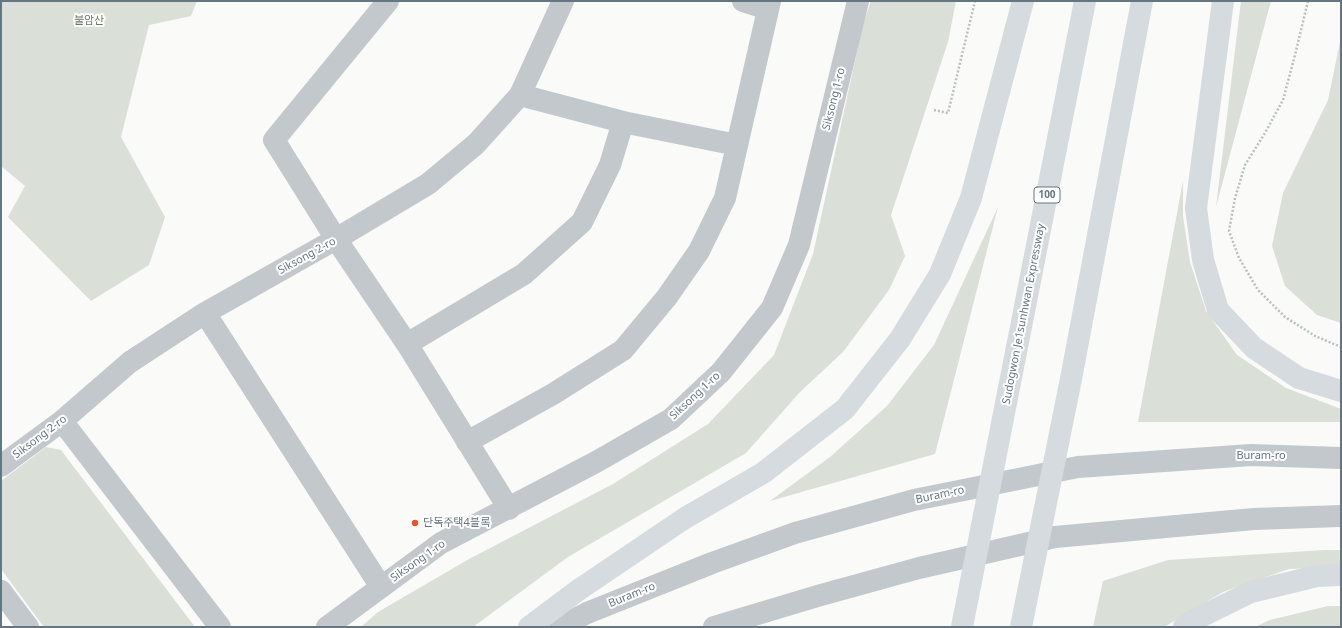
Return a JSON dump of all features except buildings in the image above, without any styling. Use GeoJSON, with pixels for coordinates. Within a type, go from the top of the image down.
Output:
{"type":"FeatureCollection","features":[{"type":"Feature","properties":{"kind":"highway"},"geometry":{"type":"LineString","coordinates":[[529,627],[577,591],[685,518],[763,473],[845,408],[891,351],[940,274],[971,198],[1023,1]]}},
{"type":"Feature","properties":{"kind":"highway","name":"Sudogwon Je1sunhwan Expressway"},"geometry":{"type":"LineString","coordinates":[[962,627],[1085,1]]}},
{"type":"Feature","properties":{"kind":"highway"},"geometry":{"type":"LineString","coordinates":[[1021,627],[1071,379],[1142,1]]}},
{"type":"Feature","properties":{"kind":"highway"},"geometry":{"type":"LineString","coordinates":[[1223,1],[1196,208],[1203,260],[1218,310],[1254,348],[1299,378],[1341,391]]}},
{"type":"Feature","properties":{"kind":"highway"},"geometry":{"type":"LineString","coordinates":[[1184,627],[1251,592],[1317,576],[1341,575]]}},
{"type":"Feature","properties":{"kind":"street"},"geometry":{"type":"LineString","coordinates":[[388,1],[274,140],[336,239],[407,344],[509,509]]}},
{"type":"Feature","properties":{"kind":"street","name":"Siksong 2-ro"},"geometry":{"type":"LineString","coordinates":[[1,466],[62,421],[130,362],[205,313],[336,239],[428,184],[476,144],[520,95],[563,1]]}},
{"type":"Feature","properties":{"kind":"street"},"geometry":{"type":"LineString","coordinates":[[467,442],[554,394],[623,350],[667,297],[699,251],[725,198],[769,5],[743,1]]}},
{"type":"Feature","properties":{"kind":"street","name":"Siksong 1-ro"},"geometry":{"type":"LineString","coordinates":[[327,627],[441,543],[509,509],[671,420],[721,372],[772,308],[799,245],[858,1]]}},
{"type":"Feature","properties":{"kind":"street"},"geometry":{"type":"LineString","coordinates":[[520,95],[623,122],[737,145]]}},
{"type":"Feature","properties":{"kind":"street"},"geometry":{"type":"LineString","coordinates":[[407,344],[524,274],[582,222],[610,165],[623,122]]}},
{"type":"Feature","properties":{"kind":"street"},"geometry":{"type":"LineString","coordinates":[[205,313],[381,587]]}},
{"type":"Feature","properties":{"kind":"street"},"geometry":{"type":"LineString","coordinates":[[62,421],[220,627]]}},
{"type":"Feature","properties":{"kind":"street","name":"Buram-ro"},"geometry":{"type":"LineString","coordinates":[[559,627],[712,563],[795,533],[914,500],[1078,467],[1251,455],[1341,458]]}},
{"type":"Feature","properties":{"kind":"street"},"geometry":{"type":"LineString","coordinates":[[714,627],[806,599],[919,568],[1055,537],[1254,519],[1341,516]]}},
{"type":"Feature","properties":{"kind":"street"},"geometry":{"type":"LineString","coordinates":[[5,605],[28,627]]}},
{"type":"Feature","properties":{"kind":"path"},"geometry":{"type":"LineString","coordinates":[[934,110],[948,113],[975,1]]}},
{"type":"Feature","properties":{"kind":"path"},"geometry":{"type":"LineString","coordinates":[[1308,1],[1283,100],[1265,133],[1245,164],[1235,198],[1229,231],[1239,258],[1258,290],[1285,317],[1315,336],[1341,346]]}},
{"type":"Feature","properties":{"kind":"green space","name":"불암산"},"geometry":{"type":"Polygon","coordinates":[[[1,1],[197,1],[191,16],[149,25],[121,137],[165,217],[149,265],[91,301],[8,217],[25,186],[1,166],[1,1]]]}},
{"type":"Feature","properties":{"kind":"green space"},"geometry":{"type":"Polygon","coordinates":[[[871,1],[956,1],[948,42],[891,215],[905,256],[889,290],[843,352],[800,392],[746,453],[568,557],[473,627],[361,627],[378,612],[469,559],[613,484],[708,424],[774,355],[813,254],[863,24],[871,1]]]}},
{"type":"Feature","properties":{"kind":"green space"},"geometry":{"type":"Polygon","coordinates":[[[1241,1],[1271,1],[1216,207],[1241,1]]]}},
{"type":"Feature","properties":{"kind":"green space"},"geometry":{"type":"Polygon","coordinates":[[[1341,37],[1341,323],[1317,315],[1285,286],[1272,246],[1283,193],[1328,100],[1341,37]]]}},
{"type":"Feature","properties":{"kind":"green space"},"geometry":{"type":"Polygon","coordinates":[[[1183,181],[1183,216],[1190,262],[1206,311],[1237,355],[1286,388],[1341,409],[1341,422],[1138,422],[1183,181]]]}},
{"type":"Feature","properties":{"kind":"green space"},"geometry":{"type":"Polygon","coordinates":[[[998,207],[935,454],[770,501],[830,457],[887,406],[934,345],[998,207]]]}},
{"type":"Feature","properties":{"kind":"green space"},"geometry":{"type":"Polygon","coordinates":[[[46,447],[61,450],[195,627],[44,627],[1,569],[1,481],[46,447]]]}},
{"type":"Feature","properties":{"kind":"green space"},"geometry":{"type":"Polygon","coordinates":[[[1341,550],[1341,567],[1289,569],[1223,592],[1164,627],[1093,627],[1103,581],[1168,560],[1341,550]]]}},
{"type":"Feature","properties":{"kind":"green space"},"geometry":{"type":"Polygon","coordinates":[[[1328,606],[1341,606],[1341,627],[1255,627],[1270,620],[1328,606]]]}},
{"type":"Feature","properties":{"kind":"place","name":"단독주택4블록"},"geometry":{"type":"Point","coordinates":[415,523]}}]}
